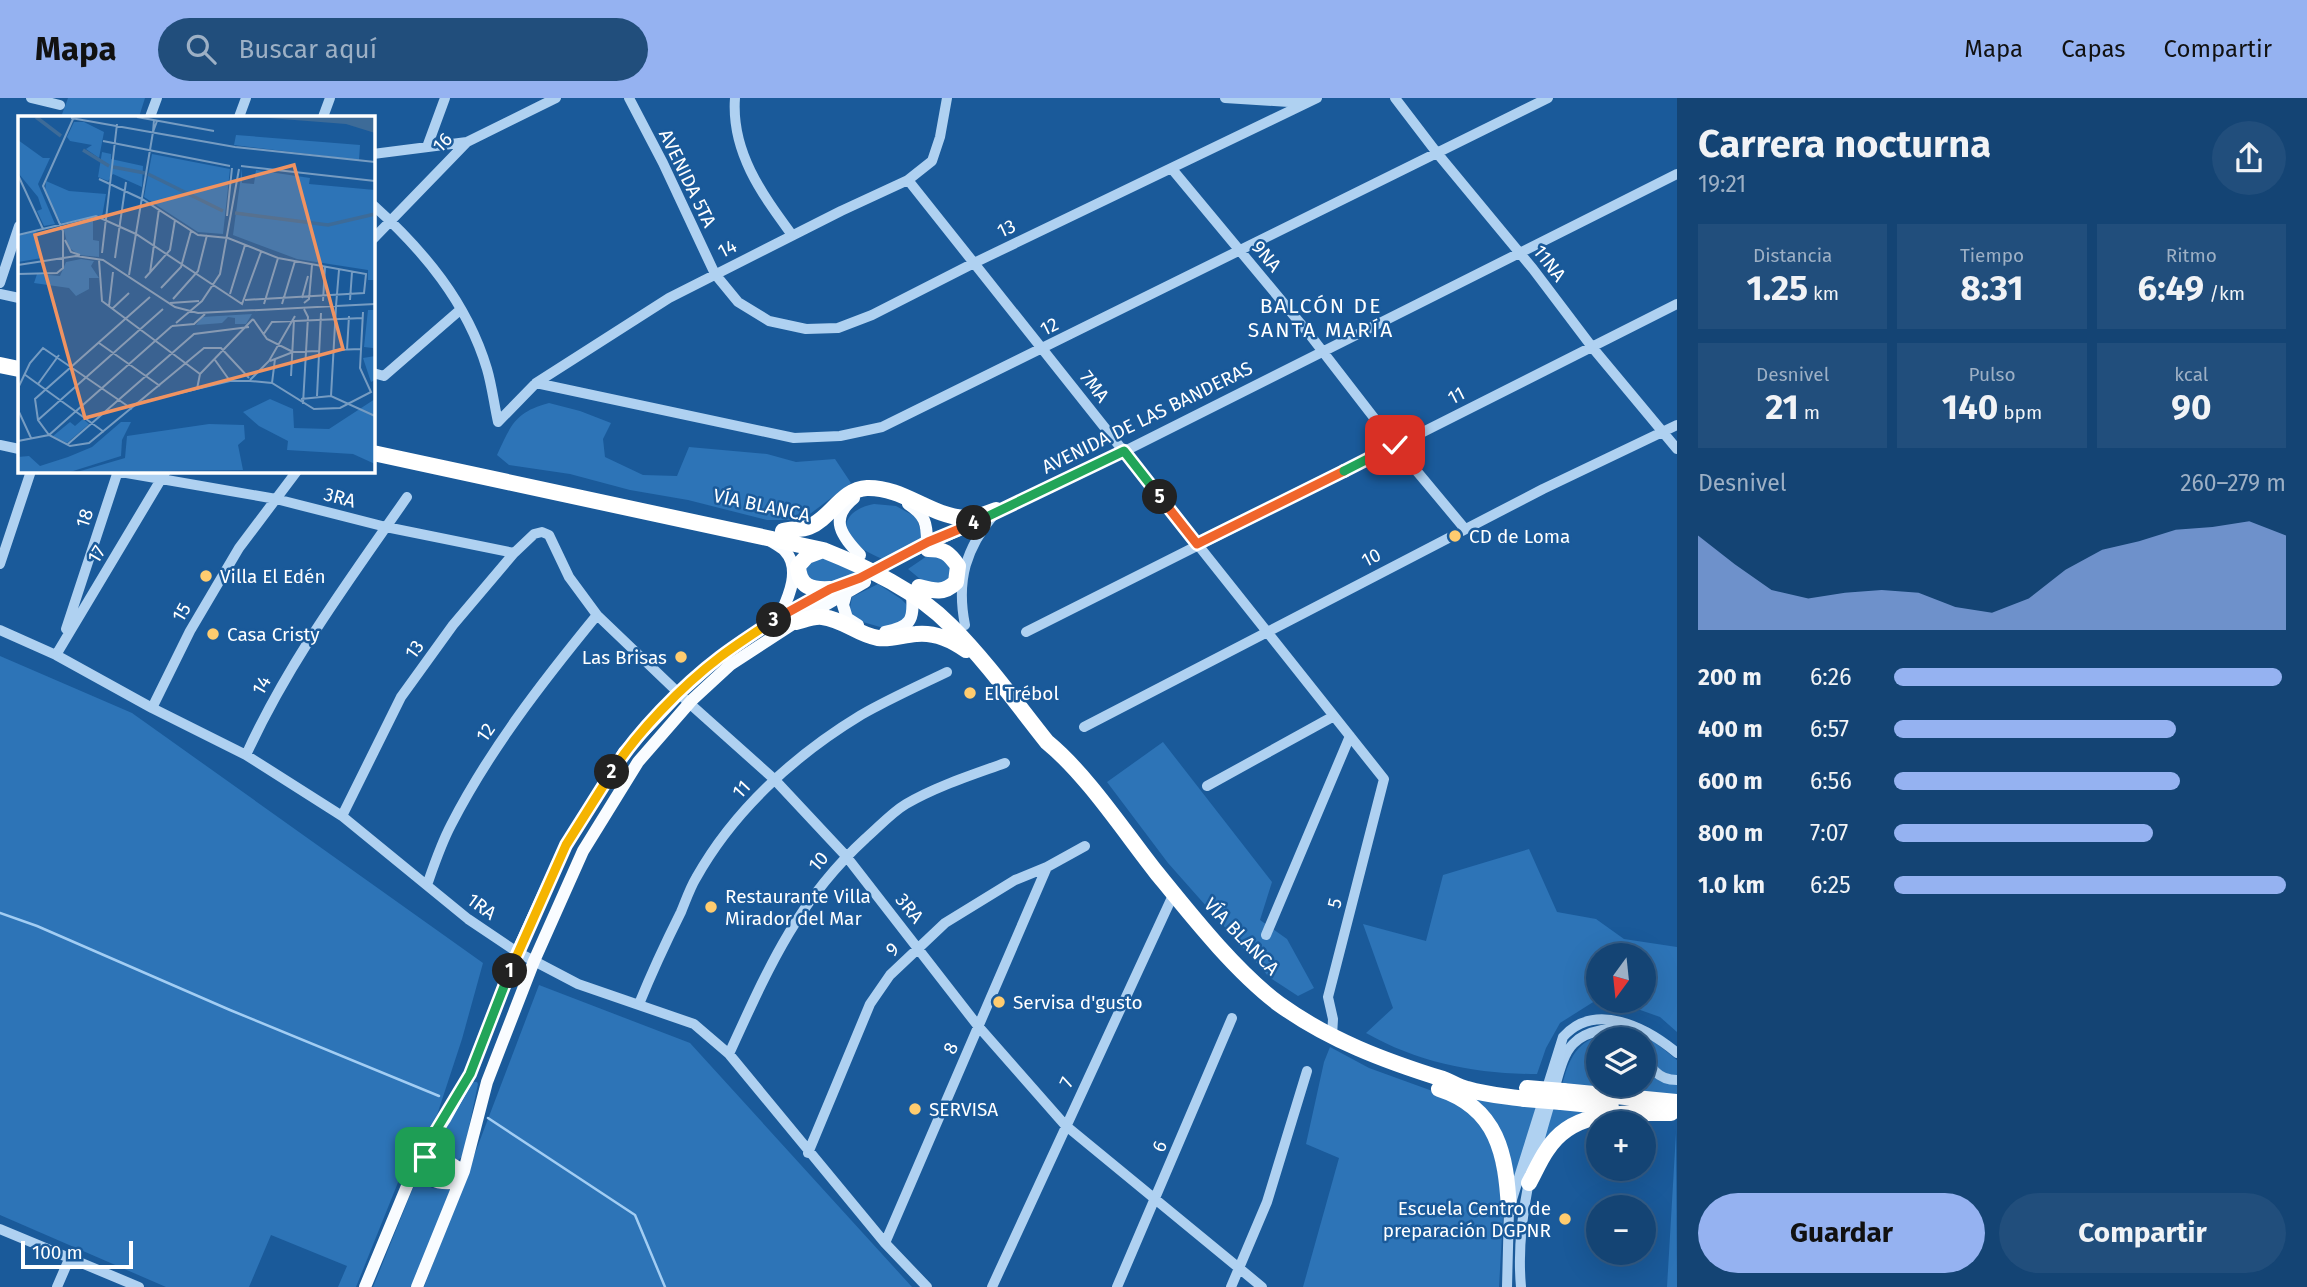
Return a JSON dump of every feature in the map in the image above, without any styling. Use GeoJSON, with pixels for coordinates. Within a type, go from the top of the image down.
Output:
{"type":"FeatureCollection","features":[{"type":"Feature","properties":{"kind":"highway"},"geometry":{"type":"LineString","coordinates":[[0,365],[18,369]]}},
{"type":"Feature","properties":{"kind":"highway"},"geometry":{"type":"LineString","coordinates":[[0,375],[18,379]]}},
{"type":"Feature","properties":{"kind":"highway","name":"VÍA BLANCA"},"geometry":{"type":"LineString","coordinates":[[374,446],[823,539],[860,555],[965,625],[1053,737],[1060,752]]}},
{"type":"Feature","properties":{"kind":"highway","name":"VÍA BLANCA"},"geometry":{"type":"LineString","coordinates":[[374,453],[823,550],[915,591],[951,625],[985,664],[1174,893],[1254,982],[1278,1003],[1332,1036],[1408,1069],[1447,1080],[1466,1078],[1526,1093],[1675,1109]]}},
{"type":"Feature","properties":{"kind":"highway"},"geometry":{"type":"LineString","coordinates":[[783,531],[809,527],[849,495],[865,488],[891,491],[944,513],[967,519],[996,510]]}},
{"type":"Feature","properties":{"kind":"highway"},"geometry":{"type":"LineString","coordinates":[[915,591],[944,591],[956,582],[958,566],[950,555],[942,549],[928,545]]}},
{"type":"Feature","properties":{"kind":"highway"},"geometry":{"type":"LineString","coordinates":[[823,550],[807,555],[798,566],[799,576],[803,585],[814,590],[838,591]]}},
{"type":"Feature","properties":{"kind":"highway"},"geometry":{"type":"LineString","coordinates":[[796,622],[822,617],[842,623],[862,635],[881,639],[918,634],[937,636],[957,644],[985,664]]}},
{"type":"Feature","properties":{"kind":"highway"},"geometry":{"type":"LineString","coordinates":[[1332,1036],[1358,1059],[1451,1093],[1482,1117],[1489,1124],[1501,1148],[1507,1170],[1510,1209]]}},
{"type":"Feature","properties":{"kind":"highway","name":"VÍA BLANCA"},"geometry":{"type":"LineString","coordinates":[[1562,1096],[1586,1096]]}},
{"type":"Feature","properties":{"kind":"highway","name":"VÍA BLANCA"},"geometry":{"type":"LineString","coordinates":[[1627,1097],[1675,1109]]}},
{"type":"Feature","properties":{"kind":"highway"},"geometry":{"type":"LineString","coordinates":[[1529,1183],[1555,1139],[1580,1121],[1597,1115],[1675,1109]]}},
{"type":"Feature","properties":{"kind":"main road"},"geometry":{"type":"LineString","coordinates":[[860,555],[842,536],[840,522],[844,508],[852,499],[866,494],[907,503],[922,513],[927,523],[928,545]]}},
{"type":"Feature","properties":{"kind":"main road","name":"AVENIDA DE LAS BANDERAS"},"geometry":{"type":"LineString","coordinates":[[365,1287],[417,1162],[470,1074],[517,952],[573,833],[625,752],[679,694],[719,658],[780,616],[864,579],[972,524]]}},
{"type":"Feature","properties":{"kind":"main road"},"geometry":{"type":"LineString","coordinates":[[766,537],[785,551],[791,564],[793,578],[790,595],[780,616]]}},
{"type":"Feature","properties":{"kind":"main road"},"geometry":{"type":"LineString","coordinates":[[838,591],[847,618],[865,629],[885,632],[901,629],[910,621],[915,591]]}},
{"type":"Feature","properties":{"kind":"main road","name":"AVENIDA DE LAS BANDERAS"},"geometry":{"type":"LineString","coordinates":[[417,1287],[464,1171],[487,1082],[534,961],[583,851],[638,762],[689,704],[730,665],[838,591]]}},
{"type":"Feature","properties":{"kind":"main road"},"geometry":{"type":"LineString","coordinates":[[425,1157],[445,1159],[464,1171],[454,1183],[440,1184],[430,1180],[417,1162],[425,1157]]}},
{"type":"Feature","properties":{"kind":"street"},"geometry":{"type":"LineString","coordinates":[[31,98],[61,101]]}},
{"type":"Feature","properties":{"kind":"street"},"geometry":{"type":"LineString","coordinates":[[150,116],[157,98]]}},
{"type":"Feature","properties":{"kind":"street"},"geometry":{"type":"LineString","coordinates":[[239,116],[246,98]]}},
{"type":"Feature","properties":{"kind":"street"},"geometry":{"type":"LineString","coordinates":[[323,116],[330,98]]}},
{"type":"Feature","properties":{"kind":"street"},"geometry":{"type":"LineString","coordinates":[[427,147],[445,98]]}},
{"type":"Feature","properties":{"kind":"street","name":"16"},"geometry":{"type":"LineString","coordinates":[[374,238],[467,142],[556,98]]}},
{"type":"Feature","properties":{"kind":"street","name":"AVENIDA 5TA"},"geometry":{"type":"LineString","coordinates":[[629,98],[715,274]]}},
{"type":"Feature","properties":{"kind":"street"},"geometry":{"type":"LineString","coordinates":[[735,98],[734,118],[743,158],[763,195],[792,235]]}},
{"type":"Feature","properties":{"kind":"street","name":"14"},"geometry":{"type":"LineString","coordinates":[[460,310],[487,368],[498,422],[536,383],[669,298],[908,180],[932,161],[940,137],[947,98]]}},
{"type":"Feature","properties":{"kind":"street"},"geometry":{"type":"LineString","coordinates":[[1225,98],[1304,103]]}},
{"type":"Feature","properties":{"kind":"street","name":"13"},"geometry":{"type":"LineString","coordinates":[[715,274],[738,302],[769,321],[806,328],[838,328],[872,315],[1317,98]]}},
{"type":"Feature","properties":{"kind":"street","name":"11NA"},"geometry":{"type":"LineString","coordinates":[[1395,98],[1592,347],[1677,449]]}},
{"type":"Feature","properties":{"kind":"street","name":"12"},"geometry":{"type":"LineString","coordinates":[[536,383],[794,438],[840,436],[882,427],[1548,98]]}},
{"type":"Feature","properties":{"kind":"street"},"geometry":{"type":"LineString","coordinates":[[374,154],[467,142]]}},
{"type":"Feature","properties":{"kind":"street","name":"9NA"},"geometry":{"type":"LineString","coordinates":[[1172,169],[1465,529]]}},
{"type":"Feature","properties":{"kind":"street","name":"AVENIDA DE LAS BANDERAS"},"geometry":{"type":"LineString","coordinates":[[972,524],[996,510],[1124,451],[1677,174]]}},
{"type":"Feature","properties":{"kind":"street","name":"7MA"},"geometry":{"type":"LineString","coordinates":[[908,180],[1384,779]]}},
{"type":"Feature","properties":{"kind":"street"},"geometry":{"type":"LineString","coordinates":[[374,206],[423,253],[444,280],[460,310],[384,376],[374,373]]}},
{"type":"Feature","properties":{"kind":"street"},"geometry":{"type":"LineString","coordinates":[[0,283],[18,229]]}},
{"type":"Feature","properties":{"kind":"street"},"geometry":{"type":"LineString","coordinates":[[0,294],[18,298]]}},
{"type":"Feature","properties":{"kind":"street","name":"11"},"geometry":{"type":"LineString","coordinates":[[1026,632],[1677,304]]}},
{"type":"Feature","properties":{"kind":"street","name":"10"},"geometry":{"type":"LineString","coordinates":[[1084,727],[1465,529],[1677,425]]}},
{"type":"Feature","properties":{"kind":"street"},"geometry":{"type":"LineString","coordinates":[[0,445],[18,449]]}},
{"type":"Feature","properties":{"kind":"street"},"geometry":{"type":"LineString","coordinates":[[0,564],[31,472]]}},
{"type":"Feature","properties":{"kind":"street","name":"18"},"geometry":{"type":"LineString","coordinates":[[56,655],[117,472]]}},
{"type":"Feature","properties":{"kind":"street","name":"3RA"},"geometry":{"type":"LineString","coordinates":[[128,472],[163,475],[276,499],[386,527],[514,553]]}},
{"type":"Feature","properties":{"kind":"street","name":"15"},"geometry":{"type":"LineString","coordinates":[[152,708],[190,631],[239,548],[296,472]]}},
{"type":"Feature","properties":{"kind":"street","name":"17"},"geometry":{"type":"LineString","coordinates":[[56,655],[163,475]]}},
{"type":"Feature","properties":{"kind":"street","name":"14"},"geometry":{"type":"LineString","coordinates":[[246,755],[292,665],[343,586],[407,497]]}},
{"type":"Feature","properties":{"kind":"street"},"geometry":{"type":"LineString","coordinates":[[965,625],[961,605],[970,548],[996,510]]}},
{"type":"Feature","properties":{"kind":"street","name":"13"},"geometry":{"type":"LineString","coordinates":[[342,816],[401,697],[453,625],[514,553],[534,534],[542,532],[549,535]]}},
{"type":"Feature","properties":{"kind":"street","name":"3RA"},"geometry":{"type":"LineString","coordinates":[[549,535],[569,577],[597,615],[689,704],[774,779],[846,856],[978,1026],[1065,1125],[1262,1287]]}},
{"type":"Feature","properties":{"kind":"street","name":"12"},"geometry":{"type":"LineString","coordinates":[[427,884],[449,827],[489,758],[540,684],[597,615]]}},
{"type":"Feature","properties":{"kind":"street","name":"1RA"},"geometry":{"type":"LineString","coordinates":[[0,630],[56,655],[152,708],[246,755],[342,816],[468,919],[517,952],[578,984],[694,1024],[729,1054],[808,1153],[885,1243],[927,1287]]}},
{"type":"Feature","properties":{"kind":"street","name":"11"},"geometry":{"type":"LineString","coordinates":[[639,1003],[695,879],[729,828],[774,779],[834,733],[863,715],[947,672]]}},
{"type":"Feature","properties":{"kind":"street"},"geometry":{"type":"LineString","coordinates":[[1207,786],[1334,716]]}},
{"type":"Feature","properties":{"kind":"street"},"geometry":{"type":"LineString","coordinates":[[1266,934],[1350,736]]}},
{"type":"Feature","properties":{"kind":"street","name":"10"},"geometry":{"type":"LineString","coordinates":[[729,1054],[773,959],[791,927],[811,897],[846,856],[904,805],[944,786],[1005,763]]}},
{"type":"Feature","properties":{"kind":"street","name":"5"},"geometry":{"type":"LineString","coordinates":[[1332,1036],[1333,1019],[1328,997],[1384,779]]}},
{"type":"Feature","properties":{"kind":"street","name":"9"},"geometry":{"type":"LineString","coordinates":[[808,1153],[870,1004],[890,975],[945,923],[1015,880],[1047,867],[1085,846]]}},
{"type":"Feature","properties":{"kind":"street","name":"8"},"geometry":{"type":"LineString","coordinates":[[885,1243],[1047,867]]}},
{"type":"Feature","properties":{"kind":"street","name":"7"},"geometry":{"type":"LineString","coordinates":[[992,1287],[1174,893]]}},
{"type":"Feature","properties":{"kind":"street","name":"6"},"geometry":{"type":"LineString","coordinates":[[1117,1287],[1232,1018]]}},
{"type":"Feature","properties":{"kind":"street"},"geometry":{"type":"LineString","coordinates":[[1507,1287],[1510,1209],[1560,1044],[1567,1032],[1589,1021],[1608,1019],[1631,1024],[1677,1052]]}},
{"type":"Feature","properties":{"kind":"street"},"geometry":{"type":"LineString","coordinates":[[1521,1287],[1519,1236],[1539,1140],[1559,1076],[1573,1044],[1586,1035]]}},
{"type":"Feature","properties":{"kind":"street"},"geometry":{"type":"LineString","coordinates":[[1231,1287],[1267,1202],[1307,1071]]}},
{"type":"Feature","properties":{"kind":"street"},"geometry":{"type":"LineString","coordinates":[[1656,1073],[1665,1079],[1677,1080]]}},
{"type":"Feature","properties":{"kind":"street"},"geometry":{"type":"LineString","coordinates":[[0,1229],[139,1287]]}},
{"type":"Feature","properties":{"kind":"street"},"geometry":{"type":"LineString","coordinates":[[57,1287],[69,1257]]}},
{"type":"Feature","properties":{"kind":"shaded area"},"geometry":{"type":"Polygon","coordinates":[[[68,98],[145,98],[139,116],[61,116],[68,98]]]}},
{"type":"Feature","properties":{"kind":"shaded area"},"geometry":{"type":"Polygon","coordinates":[[[549,403],[611,423],[603,439],[605,457],[643,475],[677,476],[689,447],[767,454],[796,462],[835,459],[851,483],[802,520],[767,520],[570,474],[509,465],[497,455],[511,428],[521,415],[549,403]]]}},
{"type":"Feature","properties":{"kind":"shaded area"},"geometry":{"type":"Polygon","coordinates":[[[874,504],[896,506],[916,517],[923,537],[884,560],[861,547],[849,535],[847,522],[854,512],[874,504]]]}},
{"type":"Feature","properties":{"kind":"shaded area"},"geometry":{"type":"Polygon","coordinates":[[[930,554],[939,555],[953,565],[945,587],[925,583],[908,569],[930,554]]]}},
{"type":"Feature","properties":{"kind":"shaded area"},"geometry":{"type":"Polygon","coordinates":[[[820,557],[857,572],[827,585],[808,582],[803,567],[820,557]]]}},
{"type":"Feature","properties":{"kind":"shaded area"},"geometry":{"type":"Polygon","coordinates":[[[878,584],[909,607],[909,617],[887,629],[856,620],[849,613],[852,597],[878,584]]]}},
{"type":"Feature","properties":{"kind":"shaded area"},"geometry":{"type":"Polygon","coordinates":[[[0,656],[132,713],[483,963],[437,1115],[401,1175],[356,1287],[338,1287],[347,1266],[271,1235],[249,1287],[166,1287],[0,1215],[0,656]]]}},
{"type":"Feature","properties":{"kind":"shaded area"},"geometry":{"type":"Polygon","coordinates":[[[1163,742],[1272,882],[1260,920],[1287,939],[1314,988],[1298,996],[1269,977],[1168,863],[1107,782],[1163,742]]]}},
{"type":"Feature","properties":{"kind":"shaded area"},"geometry":{"type":"Polygon","coordinates":[[[1529,849],[1557,912],[1596,919],[1624,939],[1650,943],[1586,943],[1586,1007],[1560,1023],[1546,1048],[1537,1074],[1492,1072],[1448,1065],[1406,1052],[1366,1033],[1393,1008],[1363,924],[1426,941],[1443,875],[1529,849]]]}},
{"type":"Feature","properties":{"kind":"shaded area"},"geometry":{"type":"Polygon","coordinates":[[[1656,944],[1677,947],[1677,1032],[1660,1017],[1649,1013],[1656,1013],[1656,944]]]}},
{"type":"Feature","properties":{"kind":"shaded area"},"geometry":{"type":"Polygon","coordinates":[[[539,985],[690,1043],[912,1287],[424,1287],[539,985]]]}},
{"type":"Feature","properties":{"kind":"shaded area"},"geometry":{"type":"Polygon","coordinates":[[[1586,1042],[1586,1088],[1562,1086],[1571,1059],[1586,1042]]]}},
{"type":"Feature","properties":{"kind":"shaded area"},"geometry":{"type":"Polygon","coordinates":[[[1656,1044],[1677,1060],[1677,1076],[1668,1074],[1657,1066],[1656,1044]]]}},
{"type":"Feature","properties":{"kind":"shaded area"},"geometry":{"type":"Polygon","coordinates":[[[1330,1047],[1369,1068],[1449,1097],[1473,1116],[1489,1134],[1504,1200],[1499,1287],[1303,1287],[1339,1158],[1306,1144],[1324,1062],[1330,1047]]]}},
{"type":"Feature","properties":{"kind":"shaded area"},"geometry":{"type":"Polygon","coordinates":[[[1656,1078],[1677,1084],[1677,1095],[1656,1093],[1656,1078]]]}},
{"type":"Feature","properties":{"kind":"shaded area"},"geometry":{"type":"Polygon","coordinates":[[[473,1082],[478,1084],[463,1156],[457,1161],[431,1150],[473,1082]]]}},
{"type":"Feature","properties":{"kind":"shaded area"},"geometry":{"type":"Polygon","coordinates":[[[1456,1091],[1537,1104],[1513,1190],[1511,1167],[1456,1091]]]}},
{"type":"Feature","properties":{"kind":"shaded area"},"geometry":{"type":"Polygon","coordinates":[[[1553,1107],[1597,1111],[1586,1111],[1586,1118],[1540,1148],[1553,1107]]]}},
{"type":"Feature","properties":{"kind":"shaded area"},"geometry":{"type":"Polygon","coordinates":[[[1676,1133],[1677,1287],[1667,1287],[1676,1133]]]}},
{"type":"Feature","properties":{"kind":"shaded area"},"geometry":{"type":"Polygon","coordinates":[[[417,1178],[432,1188],[452,1190],[412,1287],[373,1287],[417,1178]]]}},
{"type":"Feature","properties":{"kind":"waterway"},"geometry":{"type":"LineString","coordinates":[[0,913],[37,926],[230,1010],[439,1096]]}},
{"type":"Feature","properties":{"kind":"waterway"},"geometry":{"type":"LineString","coordinates":[[488,1118],[635,1215],[665,1287]]}},
{"type":"Feature","properties":{"kind":"place","name":"CD de Loma"},"geometry":{"type":"Point","coordinates":[1455,536]}},
{"type":"Feature","properties":{"kind":"place","name":"Villa El Edén"},"geometry":{"type":"Point","coordinates":[206,576]}},
{"type":"Feature","properties":{"kind":"place","name":"Casa Cristy"},"geometry":{"type":"Point","coordinates":[213,634]}},
{"type":"Feature","properties":{"kind":"place","name":"Las Brisas"},"geometry":{"type":"Point","coordinates":[681,657]}},
{"type":"Feature","properties":{"kind":"place","name":"El Trébol"},"geometry":{"type":"Point","coordinates":[970,693]}},
{"type":"Feature","properties":{"kind":"place","name":"Restaurante Villa Mirador del Mar"},"geometry":{"type":"Point","coordinates":[711,907]}},
{"type":"Feature","properties":{"kind":"place","name":"Servisa d'gusto"},"geometry":{"type":"Point","coordinates":[999,1002]}},
{"type":"Feature","properties":{"kind":"place","name":"SERVISA"},"geometry":{"type":"Point","coordinates":[915,1109]}},
{"type":"Feature","properties":{"kind":"place","name":"Escuela Centro de preparación DGPNR"},"geometry":{"type":"Point","coordinates":[1565,1219]}},
{"type":"Feature","properties":{"kind":"district","name":"BALCÓN DE SANTA MARÍA"},"geometry":{"type":"Point","coordinates":[1321,318]}},
{"type":"Feature","properties":{"kind":"route"},"geometry":{"type":"LineString","coordinates":[[425,1157],[417,1162],[470,1074],[517,952],[566,845],[625,752],[679,694],[719,658],[780,616],[830,589],[860,578],[928,542],[972,524],[996,510],[1124,451],[1197,544],[1395,445]]}}]}
